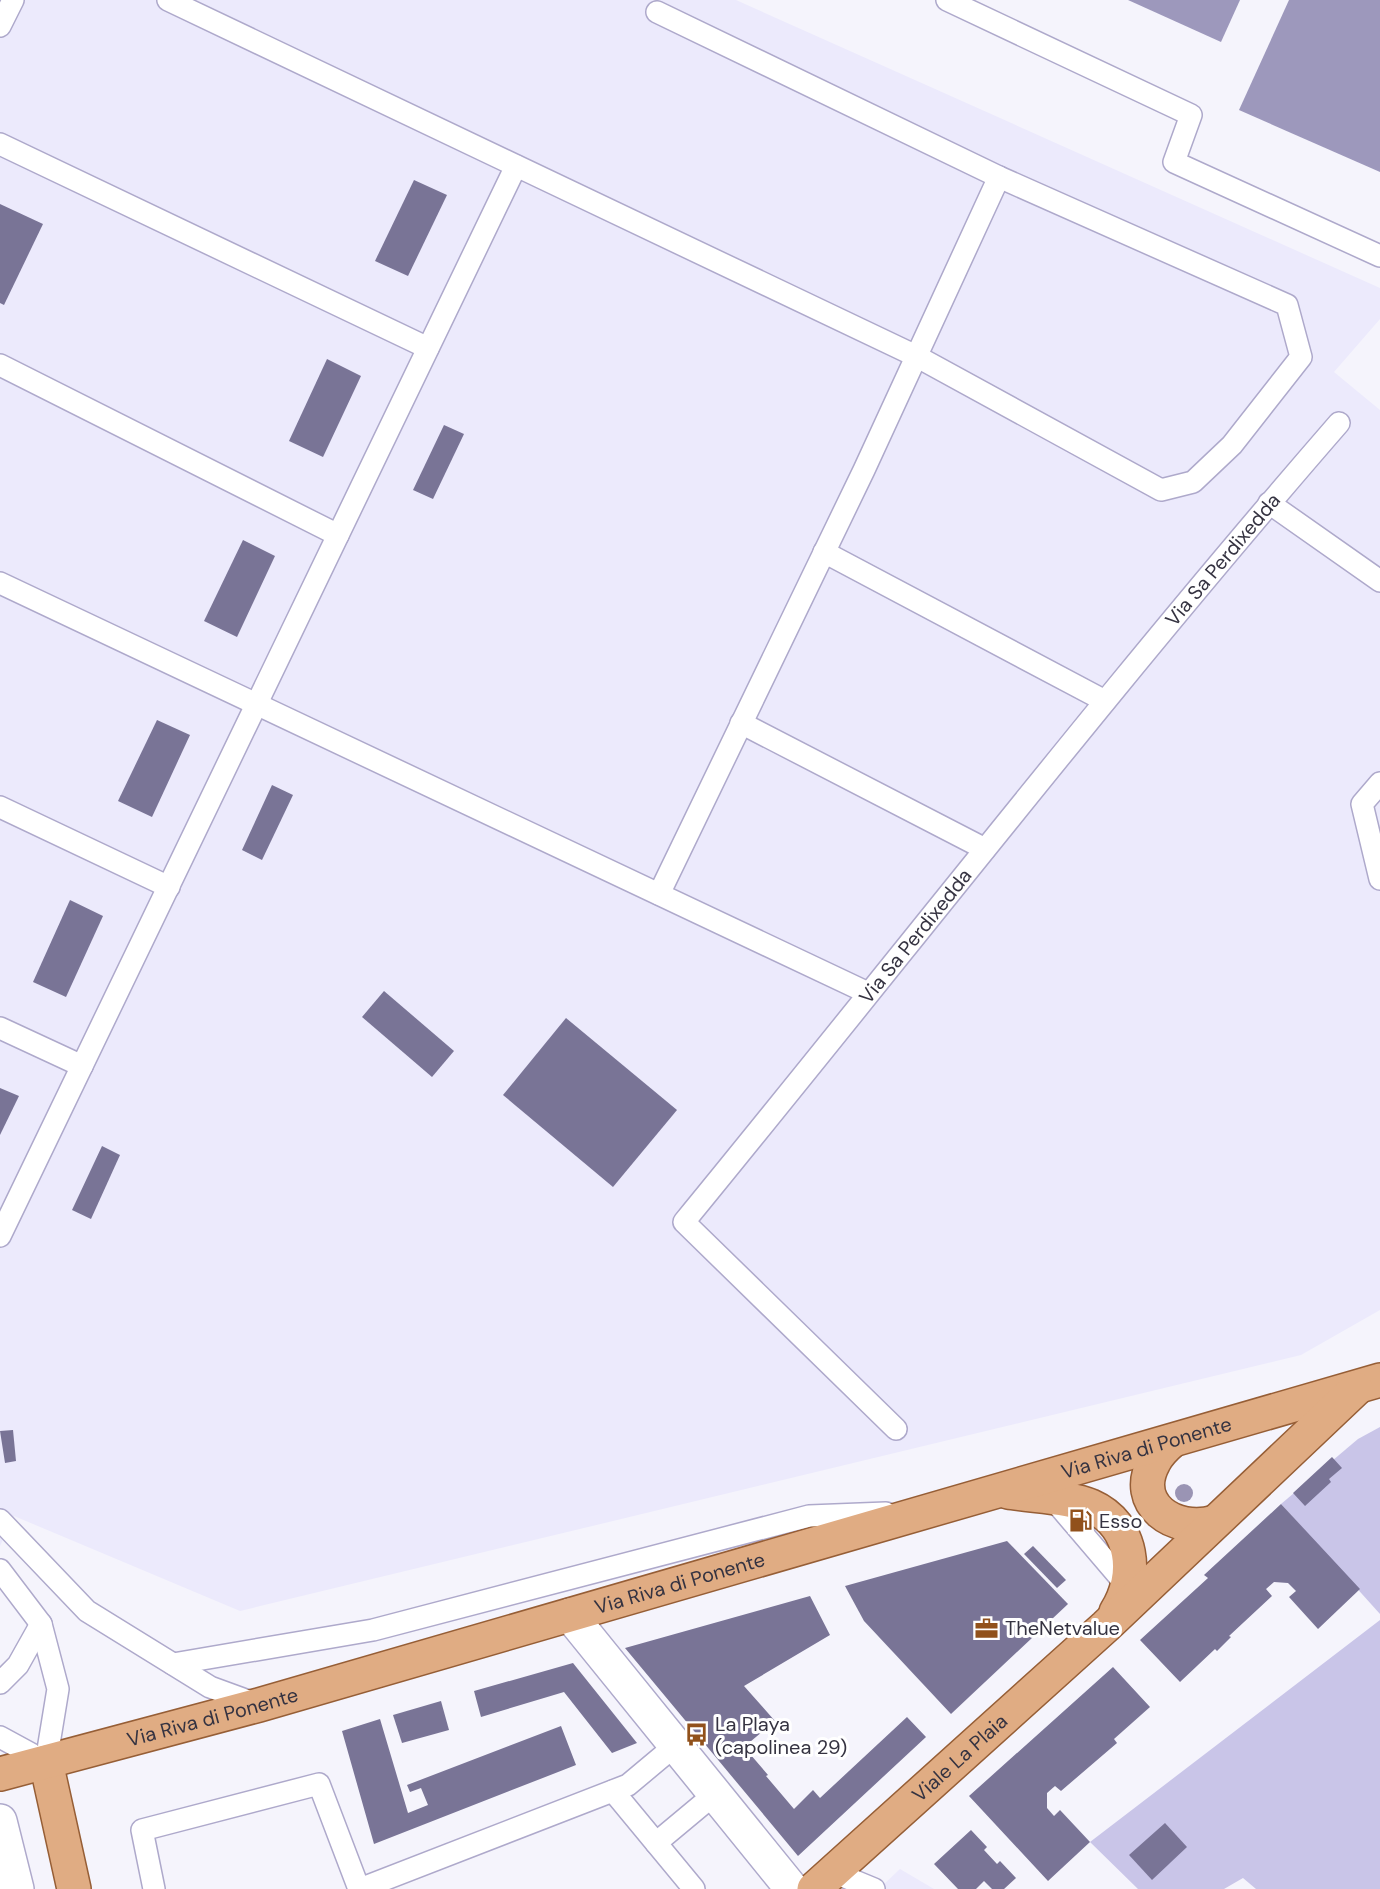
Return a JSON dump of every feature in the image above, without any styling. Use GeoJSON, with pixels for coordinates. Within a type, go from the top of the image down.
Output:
{"type":"FeatureCollection","features":[{"type":"Feature","properties":{"kind":"main road","name":"Via Riva di Ponente"},"geometry":{"type":"LineString","coordinates":[[0,1774],[259,1705],[995,1490],[1172,1441],[1373,1376]]}},
{"type":"Feature","properties":{"kind":"main road","name":"Viale La Plaia"},"geometry":{"type":"LineString","coordinates":[[823,1880],[1106,1626],[1373,1376]]}},
{"type":"Feature","properties":{"kind":"main road"},"geometry":{"type":"LineString","coordinates":[[1172,1441],[1153,1463],[1148,1487],[1151,1499],[1167,1518],[1177,1524],[1189,1526],[1215,1522]]}},
{"type":"Feature","properties":{"kind":"main road","name":"Viale La Plaia"},"geometry":{"type":"LineString","coordinates":[[995,1490],[1073,1500],[1091,1506],[1115,1525],[1128,1549],[1131,1573],[1123,1601],[1106,1626]]}},
{"type":"Feature","properties":{"kind":"main road"},"geometry":{"type":"LineString","coordinates":[[46,1762],[74,1889]]}},
{"type":"Feature","properties":{"kind":"street"},"geometry":{"type":"LineString","coordinates":[[570,1615],[677,1744],[792,1889]]}},
{"type":"Feature","properties":{"kind":"street"},"geometry":{"type":"LineString","coordinates":[[0,1821],[17,1889]]}},
{"type":"Feature","properties":{"kind":"lane"},"geometry":{"type":"LineString","coordinates":[[0,26],[12,0]]}},
{"type":"Feature","properties":{"kind":"lane"},"geometry":{"type":"LineString","coordinates":[[168,0],[916,356],[1161,490],[1193,482],[1232,446],[1301,357],[1287,305],[999,177],[657,12]]}},
{"type":"Feature","properties":{"kind":"lane"},"geometry":{"type":"LineString","coordinates":[[947,0],[1191,115],[1174,162],[1380,256]]}},
{"type":"Feature","properties":{"kind":"lane"},"geometry":{"type":"LineString","coordinates":[[0,144],[428,348]]}},
{"type":"Feature","properties":{"kind":"lane"},"geometry":{"type":"LineString","coordinates":[[0,1236],[516,166]]}},
{"type":"Feature","properties":{"kind":"lane"},"geometry":{"type":"LineString","coordinates":[[658,894],[824,552],[999,177]]}},
{"type":"Feature","properties":{"kind":"lane"},"geometry":{"type":"LineString","coordinates":[[0,365],[338,535]]}},
{"type":"Feature","properties":{"kind":"lane","name":"Via Sa Perdixedda"},"geometry":{"type":"LineString","coordinates":[[896,1429],[684,1222],[1105,701],[1269,503],[1339,423]]}},
{"type":"Feature","properties":{"kind":"lane"},"geometry":{"type":"LineString","coordinates":[[1269,503],[1380,581]]}},
{"type":"Feature","properties":{"kind":"lane"},"geometry":{"type":"LineString","coordinates":[[824,552],[1105,701]]}},
{"type":"Feature","properties":{"kind":"lane"},"geometry":{"type":"LineString","coordinates":[[0,583],[868,993]]}},
{"type":"Feature","properties":{"kind":"lane"},"geometry":{"type":"LineString","coordinates":[[741,723],[985,849]]}},
{"type":"Feature","properties":{"kind":"lane"},"geometry":{"type":"LineString","coordinates":[[1380,783],[1362,804],[1380,879]]}},
{"type":"Feature","properties":{"kind":"lane"},"geometry":{"type":"LineString","coordinates":[[0,807],[169,886]]}},
{"type":"Feature","properties":{"kind":"lane"},"geometry":{"type":"LineString","coordinates":[[0,1028],[82,1066]]}},
{"type":"Feature","properties":{"kind":"lane"},"geometry":{"type":"LineString","coordinates":[[173,1664],[373,1630],[809,1516],[928,1511]]}},
{"type":"Feature","properties":{"kind":"lane"},"geometry":{"type":"LineString","coordinates":[[0,1520],[87,1611],[210,1687],[259,1705]]}},
{"type":"Feature","properties":{"kind":"lane"},"geometry":{"type":"LineString","coordinates":[[0,1570],[41,1624],[58,1689],[46,1762],[0,1737]]}},
{"type":"Feature","properties":{"kind":"lane"},"geometry":{"type":"LineString","coordinates":[[0,1683],[18,1665],[41,1624]]}},
{"type":"Feature","properties":{"kind":"lane"},"geometry":{"type":"LineString","coordinates":[[154,1889],[141,1830],[319,1785],[359,1889],[628,1785],[677,1744]]}},
{"type":"Feature","properties":{"kind":"lane"},"geometry":{"type":"LineString","coordinates":[[613,1791],[694,1889]]}},
{"type":"Feature","properties":{"kind":"lane"},"geometry":{"type":"LineString","coordinates":[[657,1844],[716,1793]]}},
{"type":"Feature","properties":{"kind":"lane"},"geometry":{"type":"LineString","coordinates":[[823,1880],[874,1889]]}},
{"type":"Feature","properties":{"kind":"shaded area"},"geometry":{"type":"Polygon","coordinates":[[[0,0],[736,0],[1380,288],[1380,319],[1334,372],[1380,410],[1380,1310],[1301,1355],[240,1611],[14,1516],[0,1546],[0,0]]]}},
{"type":"Feature","properties":{"kind":"shaded area"},"geometry":{"type":"Polygon","coordinates":[[[1128,0],[1240,0],[1221,42],[1128,0]]]}},
{"type":"Feature","properties":{"kind":"shaded area"},"geometry":{"type":"Polygon","coordinates":[[[1289,0],[1380,0],[1380,172],[1239,110],[1289,0]]]}},
{"type":"Feature","properties":{"kind":"shaded area"},"geometry":{"type":"Polygon","coordinates":[[[1380,1427],[1380,1614],[1281,1504],[1358,1439],[1380,1427]]]}},
{"type":"Feature","properties":{"kind":"shaded area"},"geometry":{"type":"Polygon","coordinates":[[[1380,1620],[1380,1889],[1256,1889],[1243,1878],[1224,1889],[1138,1889],[1090,1842],[1380,1620]]]}},
{"type":"Feature","properties":{"kind":"shaded area"},"geometry":{"type":"Polygon","coordinates":[[[900,1869],[934,1889],[879,1889],[900,1869]]]}},
{"type":"Feature","properties":{"kind":"building"},"geometry":{"type":"Polygon","coordinates":[[[414,180],[447,195],[408,276],[375,261],[414,180]]]}},
{"type":"Feature","properties":{"kind":"building"},"geometry":{"type":"Polygon","coordinates":[[[0,204],[43,224],[4,305],[0,303],[0,204]]]}},
{"type":"Feature","properties":{"kind":"building"},"geometry":{"type":"Polygon","coordinates":[[[327,359],[361,376],[323,457],[289,441],[327,359]]]}},
{"type":"Feature","properties":{"kind":"building"},"geometry":{"type":"Polygon","coordinates":[[[444,425],[464,434],[433,499],[413,490],[444,425]]]}},
{"type":"Feature","properties":{"kind":"building"},"geometry":{"type":"Polygon","coordinates":[[[243,540],[275,556],[237,637],[204,621],[243,540]]]}},
{"type":"Feature","properties":{"kind":"building"},"geometry":{"type":"Polygon","coordinates":[[[157,720],[190,735],[152,817],[118,801],[157,720]]]}},
{"type":"Feature","properties":{"kind":"building"},"geometry":{"type":"Polygon","coordinates":[[[272,785],[293,795],[262,860],[242,850],[272,785]]]}},
{"type":"Feature","properties":{"kind":"building"},"geometry":{"type":"Polygon","coordinates":[[[70,900],[103,916],[66,997],[33,982],[70,900]]]}},
{"type":"Feature","properties":{"kind":"building"},"geometry":{"type":"Polygon","coordinates":[[[384,991],[454,1051],[432,1077],[362,1017],[384,991]]]}},
{"type":"Feature","properties":{"kind":"building"},"geometry":{"type":"Polygon","coordinates":[[[566,1018],[677,1110],[613,1187],[503,1095],[566,1018]]]}},
{"type":"Feature","properties":{"kind":"building"},"geometry":{"type":"Polygon","coordinates":[[[0,1088],[19,1096],[0,1135],[0,1088]]]}},
{"type":"Feature","properties":{"kind":"building"},"geometry":{"type":"Polygon","coordinates":[[[102,1146],[120,1155],[91,1219],[72,1210],[102,1146]]]}},
{"type":"Feature","properties":{"kind":"building"},"geometry":{"type":"Polygon","coordinates":[[[13,1430],[16,1461],[5,1463],[0,1431],[13,1430]]]}},
{"type":"Feature","properties":{"kind":"building"},"geometry":{"type":"Polygon","coordinates":[[[1332,1457],[1342,1468],[1329,1479],[1331,1482],[1305,1506],[1293,1493],[1332,1457]]]}},
{"type":"Feature","properties":{"kind":"building"},"geometry":{"type":"Polygon","coordinates":[[[1281,1504],[1360,1589],[1318,1629],[1289,1597],[1296,1591],[1288,1583],[1274,1582],[1266,1589],[1272,1596],[1229,1636],[1231,1637],[1217,1651],[1215,1649],[1180,1682],[1140,1640],[1208,1578],[1204,1575],[1281,1504]]]}},
{"type":"Feature","properties":{"kind":"building"},"geometry":{"type":"Polygon","coordinates":[[[1007,1541],[1068,1604],[951,1714],[864,1621],[845,1586],[1007,1541]]]}},
{"type":"Feature","properties":{"kind":"building"},"geometry":{"type":"Polygon","coordinates":[[[1033,1546],[1066,1580],[1057,1588],[1024,1554],[1033,1546]]]}},
{"type":"Feature","properties":{"kind":"building"},"geometry":{"type":"Polygon","coordinates":[[[810,1596],[830,1635],[744,1686],[775,1721],[744,1747],[768,1775],[766,1776],[794,1809],[813,1790],[820,1798],[907,1717],[926,1737],[798,1856],[625,1648],[810,1596]]]}},
{"type":"Feature","properties":{"kind":"building"},"geometry":{"type":"Polygon","coordinates":[[[573,1663],[637,1743],[612,1753],[564,1692],[481,1717],[474,1691],[573,1663]]]}},
{"type":"Feature","properties":{"kind":"building"},"geometry":{"type":"Polygon","coordinates":[[[1113,1667],[1150,1707],[1114,1739],[1117,1743],[1061,1791],[1055,1786],[1047,1793],[1047,1808],[1054,1816],[1060,1810],[1090,1842],[1048,1881],[969,1796],[1113,1667]]]}},
{"type":"Feature","properties":{"kind":"building"},"geometry":{"type":"Polygon","coordinates":[[[441,1701],[449,1730],[402,1743],[393,1715],[441,1701]]]}},
{"type":"Feature","properties":{"kind":"building"},"geometry":{"type":"Polygon","coordinates":[[[380,1719],[408,1813],[428,1805],[421,1788],[410,1792],[407,1785],[561,1726],[576,1765],[374,1844],[342,1731],[380,1719]]]}},
{"type":"Feature","properties":{"kind":"building"},"geometry":{"type":"Polygon","coordinates":[[[1165,1823],[1187,1847],[1152,1880],[1129,1855],[1165,1823]]]}},
{"type":"Feature","properties":{"kind":"building"},"geometry":{"type":"Polygon","coordinates":[[[971,1830],[987,1847],[984,1850],[997,1864],[1000,1861],[1016,1878],[1004,1889],[992,1889],[984,1881],[976,1889],[958,1889],[934,1864],[971,1830]]]}},
{"type":"Feature","properties":{"kind":"place","name":"Esso"},"geometry":{"type":"Point","coordinates":[1081,1521]}},
{"type":"Feature","properties":{"kind":"place","name":"TheNetvalue"},"geometry":{"type":"Point","coordinates":[987,1628]}},
{"type":"Feature","properties":{"kind":"place","name":"La Playa (capolinea 29)"},"geometry":{"type":"Point","coordinates":[697,1735]}}]}
